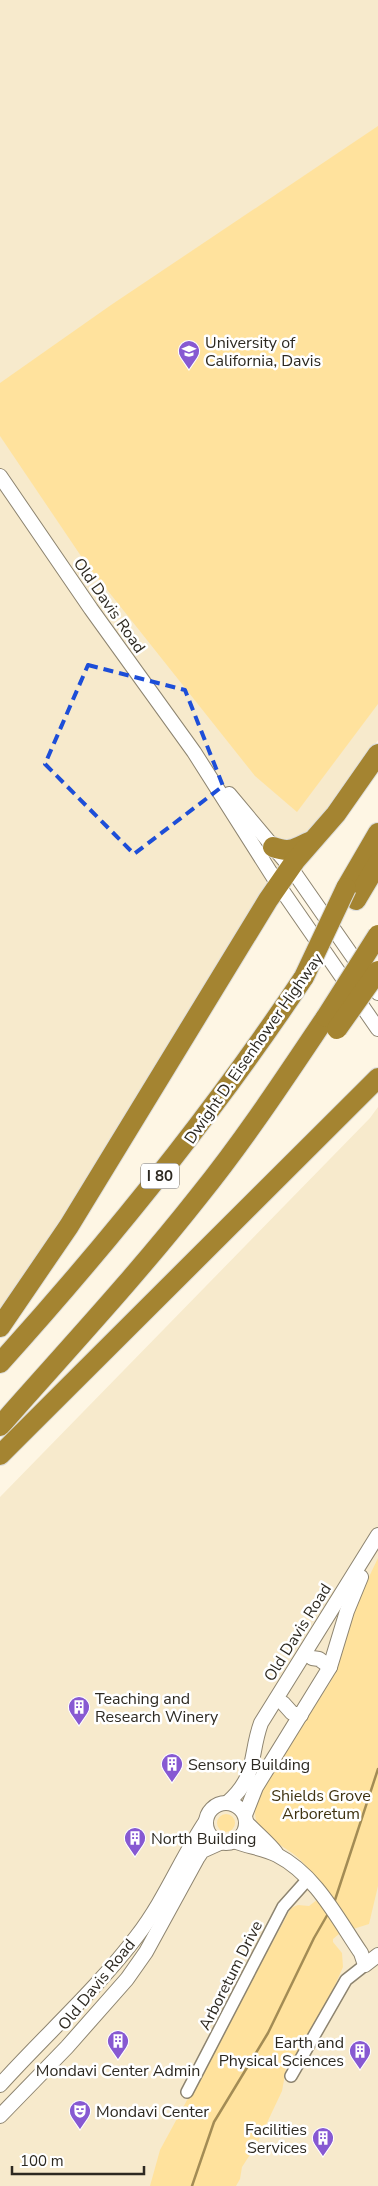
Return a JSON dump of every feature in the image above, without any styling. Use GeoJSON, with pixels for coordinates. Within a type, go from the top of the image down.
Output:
{"type":"FeatureCollection","features":[{"type":"Feature","properties":{"kind":"highway"},"geometry":{"type":"LineString","coordinates":[[0,1327],[69,1226],[290,868],[336,814],[378,754]]}},
{"type":"Feature","properties":{"kind":"highway"},"geometry":{"type":"LineString","coordinates":[[351,894],[378,833]]}},
{"type":"Feature","properties":{"kind":"highway"},"geometry":{"type":"LineString","coordinates":[[273,847],[286,851],[291,850],[316,838]]}},
{"type":"Feature","properties":{"kind":"highway","name":"Dwight D. Eisenhower Highway"},"geometry":{"type":"LineString","coordinates":[[0,1363],[88,1264],[169,1165],[235,1078],[304,977],[351,894],[378,863]]}},
{"type":"Feature","properties":{"kind":"highway","name":"I 80"},"geometry":{"type":"LineString","coordinates":[[0,1426],[154,1252],[200,1195],[332,1023],[378,935]]}},
{"type":"Feature","properties":{"kind":"highway"},"geometry":{"type":"LineString","coordinates":[[332,1023],[378,971]]}},
{"type":"Feature","properties":{"kind":"highway"},"geometry":{"type":"LineString","coordinates":[[0,1455],[378,1078]]}},
{"type":"Feature","properties":{"kind":"street","name":"Old Davis Road"},"geometry":{"type":"LineString","coordinates":[[0,476],[91,609],[194,752],[279,886],[378,1029]]}},
{"type":"Feature","properties":{"kind":"street","name":"Old Davis Road"},"geometry":{"type":"LineString","coordinates":[[194,752],[290,868],[378,993]]}},
{"type":"Feature","properties":{"kind":"street","name":"Old Davis Road"},"geometry":{"type":"LineString","coordinates":[[227,1803],[245,1784],[252,1764],[257,1733],[378,1535]]}},
{"type":"Feature","properties":{"kind":"street","name":"Old Davis Road"},"geometry":{"type":"LineString","coordinates":[[245,1818],[256,1787],[330,1667],[355,1589],[378,1544]]}},
{"type":"Feature","properties":{"kind":"street"},"geometry":{"type":"LineString","coordinates":[[270,1710],[283,1703],[320,1646],[320,1630]]}},
{"type":"Feature","properties":{"kind":"street"},"geometry":{"type":"LineString","coordinates":[[312,1658],[319,1659],[330,1667]]}},
{"type":"Feature","properties":{"kind":"street"},"geometry":{"type":"LineString","coordinates":[[283,1703],[292,1713],[301,1715]]}},
{"type":"Feature","properties":{"kind":"street"},"geometry":{"type":"LineString","coordinates":[[276,1854],[273,1848],[260,1838],[238,1806],[221,1803],[211,1810],[206,1821],[208,1832],[216,1840],[276,1854],[298,1868],[313,1883],[361,1953],[365,1964]]}},
{"type":"Feature","properties":{"kind":"street"},"geometry":{"type":"LineString","coordinates":[[228,1842],[243,1833],[245,1818]]}},
{"type":"Feature","properties":{"kind":"street","name":"Old Davis Road"},"geometry":{"type":"LineString","coordinates":[[0,2085],[79,2002],[138,1935],[162,1901],[206,1821]]}},
{"type":"Feature","properties":{"kind":"street","name":"Old Davis Road"},"geometry":{"type":"LineString","coordinates":[[0,2116],[67,2047],[127,1979],[146,1952],[202,1851],[228,1842]]}},
{"type":"Feature","properties":{"kind":"street","name":"Arboretum Drive"},"geometry":{"type":"LineString","coordinates":[[187,2092],[283,1907],[313,1883]]}},
{"type":"Feature","properties":{"kind":"street"},"geometry":{"type":"LineString","coordinates":[[291,2076],[346,1980],[378,1955]]}},
{"type":"Feature","properties":{"kind":"highlighted area"},"geometry":{"type":"Polygon","coordinates":[[[88,665],[185,690],[223,786],[134,854],[45,764],[88,665]]]}},
{"type":"Feature","properties":{"kind":"shaded area","name":"University of California, Davis"},"geometry":{"type":"Polygon","coordinates":[[[0,0],[378,0],[378,740],[63,1225],[0,1315],[0,0]]]}},
{"type":"Feature","properties":{"kind":"shaded area"},"geometry":{"type":"Polygon","coordinates":[[[378,1107],[378,2186],[0,2186],[0,1497],[370,1118],[378,1107]]]}},
{"type":"Feature","properties":{"kind":"green space"},"geometry":{"type":"Polygon","coordinates":[[[378,126],[378,704],[297,812],[255,776],[85,562],[0,436],[0,383],[111,305],[378,126]]]}},
{"type":"Feature","properties":{"kind":"green space","name":"Shields Grove Arboretum"},"geometry":{"type":"Polygon","coordinates":[[[378,1558],[378,1886],[369,1924],[350,1930],[345,1929],[333,1939],[333,1942],[342,1953],[343,1967],[333,1990],[299,2051],[286,2069],[282,2091],[257,2144],[242,2167],[240,2179],[236,2186],[150,2186],[160,2150],[291,1908],[298,1905],[309,1906],[326,1893],[296,1856],[263,1832],[255,1817],[256,1806],[259,1793],[331,1681],[339,1662],[357,1602],[378,1558]]]}},
{"type":"Feature","properties":{"kind":"green space"},"geometry":{"type":"Polygon","coordinates":[[[226,1814],[232,1817],[235,1823],[232,1829],[226,1832],[220,1829],[217,1823],[220,1817],[226,1814]]]}},
{"type":"Feature","properties":{"kind":"waterway"},"geometry":{"type":"LineString","coordinates":[[334,1903],[378,1769]]}},
{"type":"Feature","properties":{"kind":"waterway"},"geometry":{"type":"LineString","coordinates":[[192,2186],[214,2122],[268,2033],[314,1938],[329,1912]]}},
{"type":"Feature","properties":{"kind":"place","name":"University of California, Davis"},"geometry":{"type":"Point","coordinates":[189,370]}},
{"type":"Feature","properties":{"kind":"place","name":"Teaching and Research Winery"},"geometry":{"type":"Point","coordinates":[79,1726]}},
{"type":"Feature","properties":{"kind":"place","name":"Sensory Building"},"geometry":{"type":"Point","coordinates":[172,1783]}},
{"type":"Feature","properties":{"kind":"place","name":"North Building"},"geometry":{"type":"Point","coordinates":[135,1857]}},
{"type":"Feature","properties":{"kind":"place","name":"Mondavi Center Admin"},"geometry":{"type":"Point","coordinates":[118,2060]}},
{"type":"Feature","properties":{"kind":"place","name":"Earth and Physical Sciences"},"geometry":{"type":"Point","coordinates":[360,2070]}},
{"type":"Feature","properties":{"kind":"place","name":"Mondavi Center"},"geometry":{"type":"Point","coordinates":[80,2130]}},
{"type":"Feature","properties":{"kind":"place","name":"Facilities Services"},"geometry":{"type":"Point","coordinates":[323,2157]}}]}
